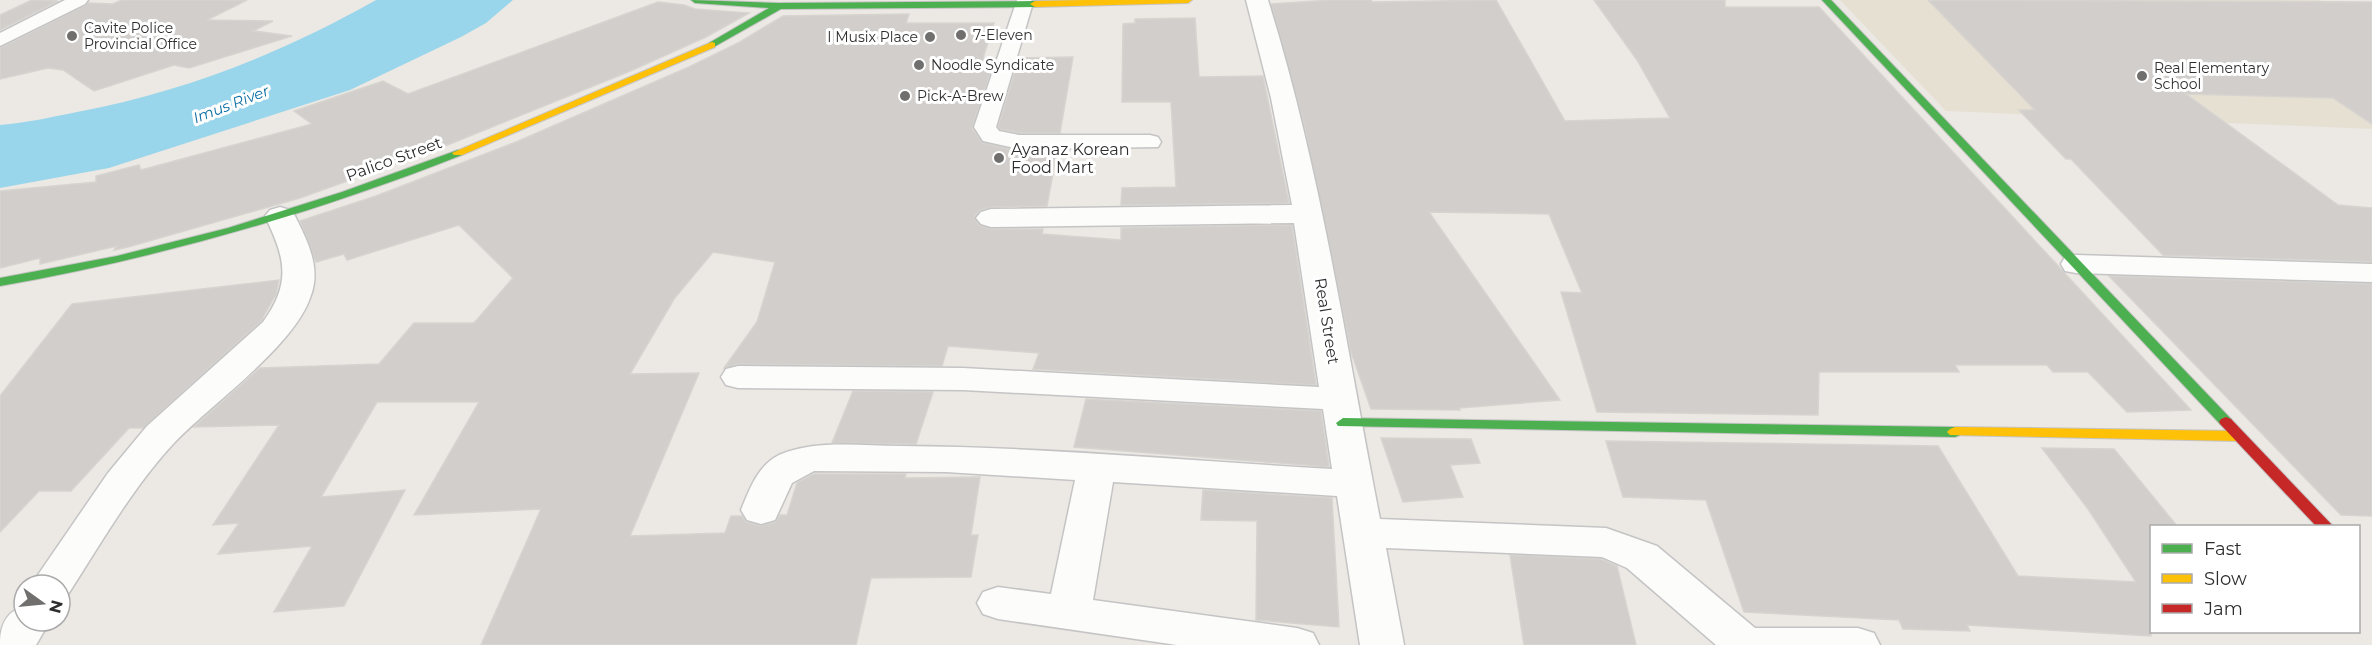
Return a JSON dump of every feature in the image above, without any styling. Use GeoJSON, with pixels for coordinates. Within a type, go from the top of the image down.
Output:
{"type":"FeatureCollection","features":[{"type":"Feature","properties":{"kind":"street"},"geometry":{"type":"LineString","coordinates":[[695,0],[778,6],[1188,0]]}},
{"type":"Feature","properties":{"kind":"street","name":"Real Street"},"geometry":{"type":"LineString","coordinates":[[1257,0],[1276,63],[1324,296],[1341,411],[1382,645]]}},
{"type":"Feature","properties":{"kind":"street"},"geometry":{"type":"LineString","coordinates":[[1826,0],[2237,436],[2324,525]]}},
{"type":"Feature","properties":{"kind":"street","name":"Palico Street"},"geometry":{"type":"LineString","coordinates":[[0,282],[100,264],[280,216],[363,189],[523,127],[715,44],[778,6]]}},
{"type":"Feature","properties":{"kind":"street"},"geometry":{"type":"LineString","coordinates":[[991,218],[1306,214]]}},
{"type":"Feature","properties":{"kind":"street"},"geometry":{"type":"LineString","coordinates":[[60,573],[122,482],[160,435],[275,329],[291,309],[302,280],[296,255],[280,216]]}},
{"type":"Feature","properties":{"kind":"street"},"geometry":{"type":"LineString","coordinates":[[2076,264],[2372,273]]}},
{"type":"Feature","properties":{"kind":"street"},"geometry":{"type":"LineString","coordinates":[[738,377],[827,374],[917,377],[1341,411],[2237,436]]}},
{"type":"Feature","properties":{"kind":"street"},"geometry":{"type":"LineString","coordinates":[[761,510],[769,486],[778,473],[794,462],[814,458],[946,459],[1354,484]]}},
{"type":"Feature","properties":{"kind":"street"},"geometry":{"type":"LineString","coordinates":[[1069,613],[1096,468]]}},
{"type":"Feature","properties":{"kind":"street"},"geometry":{"type":"LineString","coordinates":[[1364,533],[1606,543],[1642,557],[1744,644],[1858,645]]}},
{"type":"Feature","properties":{"kind":"street"},"geometry":{"type":"LineString","coordinates":[[998,603],[1297,645]]}},
{"type":"Feature","properties":{"kind":"lane"},"geometry":{"type":"LineString","coordinates":[[0,40],[79,0]]}},
{"type":"Feature","properties":{"kind":"lane"},"geometry":{"type":"LineString","coordinates":[[1024,3],[985,128],[991,136],[1019,141],[1150,142]]}},
{"type":"Feature","properties":{"kind":"shaded area","name":"Real Elementary School"},"geometry":{"type":"Polygon","coordinates":[[[1840,0],[2320,0],[2372,41],[2372,129],[1946,111],[1840,0]]]}},
{"type":"Feature","properties":{"kind":"water","name":"Imus River"},"geometry":{"type":"Polygon","coordinates":[[[376,0],[513,0],[486,23],[461,37],[350,90],[109,168],[0,188],[0,125],[39,120],[117,103],[194,82],[268,54],[376,0]]]}},
{"type":"Feature","properties":{"kind":"building"},"geometry":{"type":"Polygon","coordinates":[[[32,0],[58,1],[0,30],[0,15],[32,0]]]}},
{"type":"Feature","properties":{"kind":"building"},"geometry":{"type":"Polygon","coordinates":[[[122,0],[247,0],[207,20],[273,21],[253,31],[292,36],[189,68],[174,65],[94,91],[63,70],[48,68],[0,79],[0,48],[89,3],[113,4],[122,0]]]}},
{"type":"Feature","properties":{"kind":"building"},"geometry":{"type":"Polygon","coordinates":[[[1371,0],[1372,2],[1496,0],[1565,121],[1670,118],[1637,60],[1594,0],[1725,0],[1725,7],[1819,7],[2191,410],[2127,412],[2088,372],[2053,372],[2047,365],[1955,365],[1959,372],[1819,372],[1818,415],[1597,412],[1561,292],[1582,293],[1549,214],[1429,212],[1560,400],[1459,408],[1460,410],[1371,409],[1351,352],[1305,128],[1271,4],[1371,0]]]}},
{"type":"Feature","properties":{"kind":"building"},"geometry":{"type":"Polygon","coordinates":[[[1928,0],[2372,2],[2372,124],[2333,98],[2186,94],[2338,205],[2372,208],[2372,262],[2163,255],[2071,159],[2066,159],[2019,110],[2035,110],[1928,0]]]}},
{"type":"Feature","properties":{"kind":"building"},"geometry":{"type":"Polygon","coordinates":[[[658,2],[684,5],[695,9],[749,13],[706,37],[628,72],[450,144],[300,198],[128,247],[114,250],[117,246],[40,264],[40,258],[0,268],[0,191],[96,182],[96,176],[139,165],[141,170],[312,124],[294,111],[383,81],[408,94],[658,2]]]}},
{"type":"Feature","properties":{"kind":"building"},"geometry":{"type":"Polygon","coordinates":[[[909,14],[906,23],[994,23],[983,58],[995,58],[972,128],[983,143],[1019,151],[1057,151],[1047,206],[990,207],[980,210],[974,217],[979,225],[991,229],[1043,229],[1042,234],[1121,240],[1121,228],[1292,225],[1316,385],[1033,369],[1039,353],[948,346],[942,366],[738,364],[724,368],[757,322],[775,262],[713,252],[674,299],[630,374],[699,373],[630,536],[725,533],[731,516],[742,516],[746,522],[760,526],[776,522],[780,515],[787,515],[797,483],[813,474],[906,474],[905,478],[980,477],[971,535],[978,535],[971,577],[871,578],[856,645],[481,645],[541,509],[414,515],[479,402],[377,402],[321,497],[405,490],[344,606],[274,612],[312,546],[218,554],[239,523],[213,525],[279,425],[194,427],[260,368],[379,364],[414,323],[474,323],[513,278],[459,225],[347,260],[344,254],[316,262],[300,221],[376,196],[516,142],[689,67],[740,42],[783,16],[909,14]]]}},
{"type":"Feature","properties":{"kind":"building"},"geometry":{"type":"Polygon","coordinates":[[[1195,18],[1199,77],[1263,76],[1289,203],[1121,205],[1122,188],[1176,187],[1171,102],[1122,102],[1123,24],[1135,23],[1135,19],[1195,18]]]}},
{"type":"Feature","properties":{"kind":"building"},"geometry":{"type":"Polygon","coordinates":[[[1073,57],[1060,133],[1019,133],[998,127],[1019,58],[1073,57]]]}},
{"type":"Feature","properties":{"kind":"building"},"geometry":{"type":"Polygon","coordinates":[[[2109,276],[2372,284],[2372,516],[2341,515],[2109,276]]]}},
{"type":"Feature","properties":{"kind":"building"},"geometry":{"type":"Polygon","coordinates":[[[279,280],[276,294],[261,321],[143,428],[129,428],[71,491],[39,491],[0,532],[0,396],[72,304],[279,280]]]}},
{"type":"Feature","properties":{"kind":"building"},"geometry":{"type":"Polygon","coordinates":[[[853,391],[933,392],[916,444],[832,443],[853,391]]]}},
{"type":"Feature","properties":{"kind":"building"},"geometry":{"type":"Polygon","coordinates":[[[1086,399],[1321,411],[1329,467],[1074,447],[1086,399]]]}},
{"type":"Feature","properties":{"kind":"building"},"geometry":{"type":"Polygon","coordinates":[[[1381,438],[1471,439],[1480,463],[1450,465],[1463,497],[1403,502],[1381,438]]]}},
{"type":"Feature","properties":{"kind":"building"},"geometry":{"type":"Polygon","coordinates":[[[1606,441],[1938,446],[2018,576],[2136,582],[2088,509],[2042,448],[2114,449],[2176,525],[2150,525],[2151,636],[1967,625],[1970,631],[1903,629],[1899,620],[1744,612],[1706,500],[1623,497],[1606,441]]]}},
{"type":"Feature","properties":{"kind":"building"},"geometry":{"type":"Polygon","coordinates":[[[1203,490],[1332,498],[1339,627],[1256,620],[1257,521],[1201,520],[1203,490]]]}},
{"type":"Feature","properties":{"kind":"building"},"geometry":{"type":"Polygon","coordinates":[[[1510,555],[1601,559],[1617,566],[1636,645],[1524,645],[1510,555]]]}},
{"type":"Feature","properties":{"kind":"traffic: fast"},"geometry":{"type":"LineString","coordinates":[[695,0],[779,6],[1035,4]]}},
{"type":"Feature","properties":{"kind":"traffic: fast"},"geometry":{"type":"LineString","coordinates":[[1826,0],[2226,422]]}},
{"type":"Feature","properties":{"kind":"traffic: fast"},"geometry":{"type":"LineString","coordinates":[[712,45],[779,6]]}},
{"type":"Feature","properties":{"kind":"traffic: fast"},"geometry":{"type":"LineString","coordinates":[[0,282],[117,260],[232,231],[346,195],[458,153]]}},
{"type":"Feature","properties":{"kind":"traffic: fast"},"geometry":{"type":"LineString","coordinates":[[1343,423],[1955,432]]}},
{"type":"Feature","properties":{"kind":"traffic: slow"},"geometry":{"type":"LineString","coordinates":[[1035,4],[1188,0]]}},
{"type":"Feature","properties":{"kind":"traffic: slow"},"geometry":{"type":"LineString","coordinates":[[458,153],[712,45]]}},
{"type":"Feature","properties":{"kind":"traffic: slow"},"geometry":{"type":"LineString","coordinates":[[1955,432],[2237,436]]}},
{"type":"Feature","properties":{"kind":"traffic: jam"},"geometry":{"type":"LineString","coordinates":[[2226,422],[2324,525]]}},
{"type":"Feature","properties":{"kind":"place","name":"7-Eleven"},"geometry":{"type":"Point","coordinates":[961,35]}},
{"type":"Feature","properties":{"kind":"place","name":"Cavite Police Provincial Office"},"geometry":{"type":"Point","coordinates":[72,36]}},
{"type":"Feature","properties":{"kind":"place","name":"I Musix Place"},"geometry":{"type":"Point","coordinates":[930,37]}},
{"type":"Feature","properties":{"kind":"place","name":"Noodle Syndicate"},"geometry":{"type":"Point","coordinates":[919,65]}},
{"type":"Feature","properties":{"kind":"place","name":"Real Elementary School"},"geometry":{"type":"Point","coordinates":[2142,76]}},
{"type":"Feature","properties":{"kind":"place","name":"Pick-A-Brew"},"geometry":{"type":"Point","coordinates":[905,96]}},
{"type":"Feature","properties":{"kind":"place","name":"Ayanaz Korean Food Mart"},"geometry":{"type":"Point","coordinates":[999,158]}}]}
